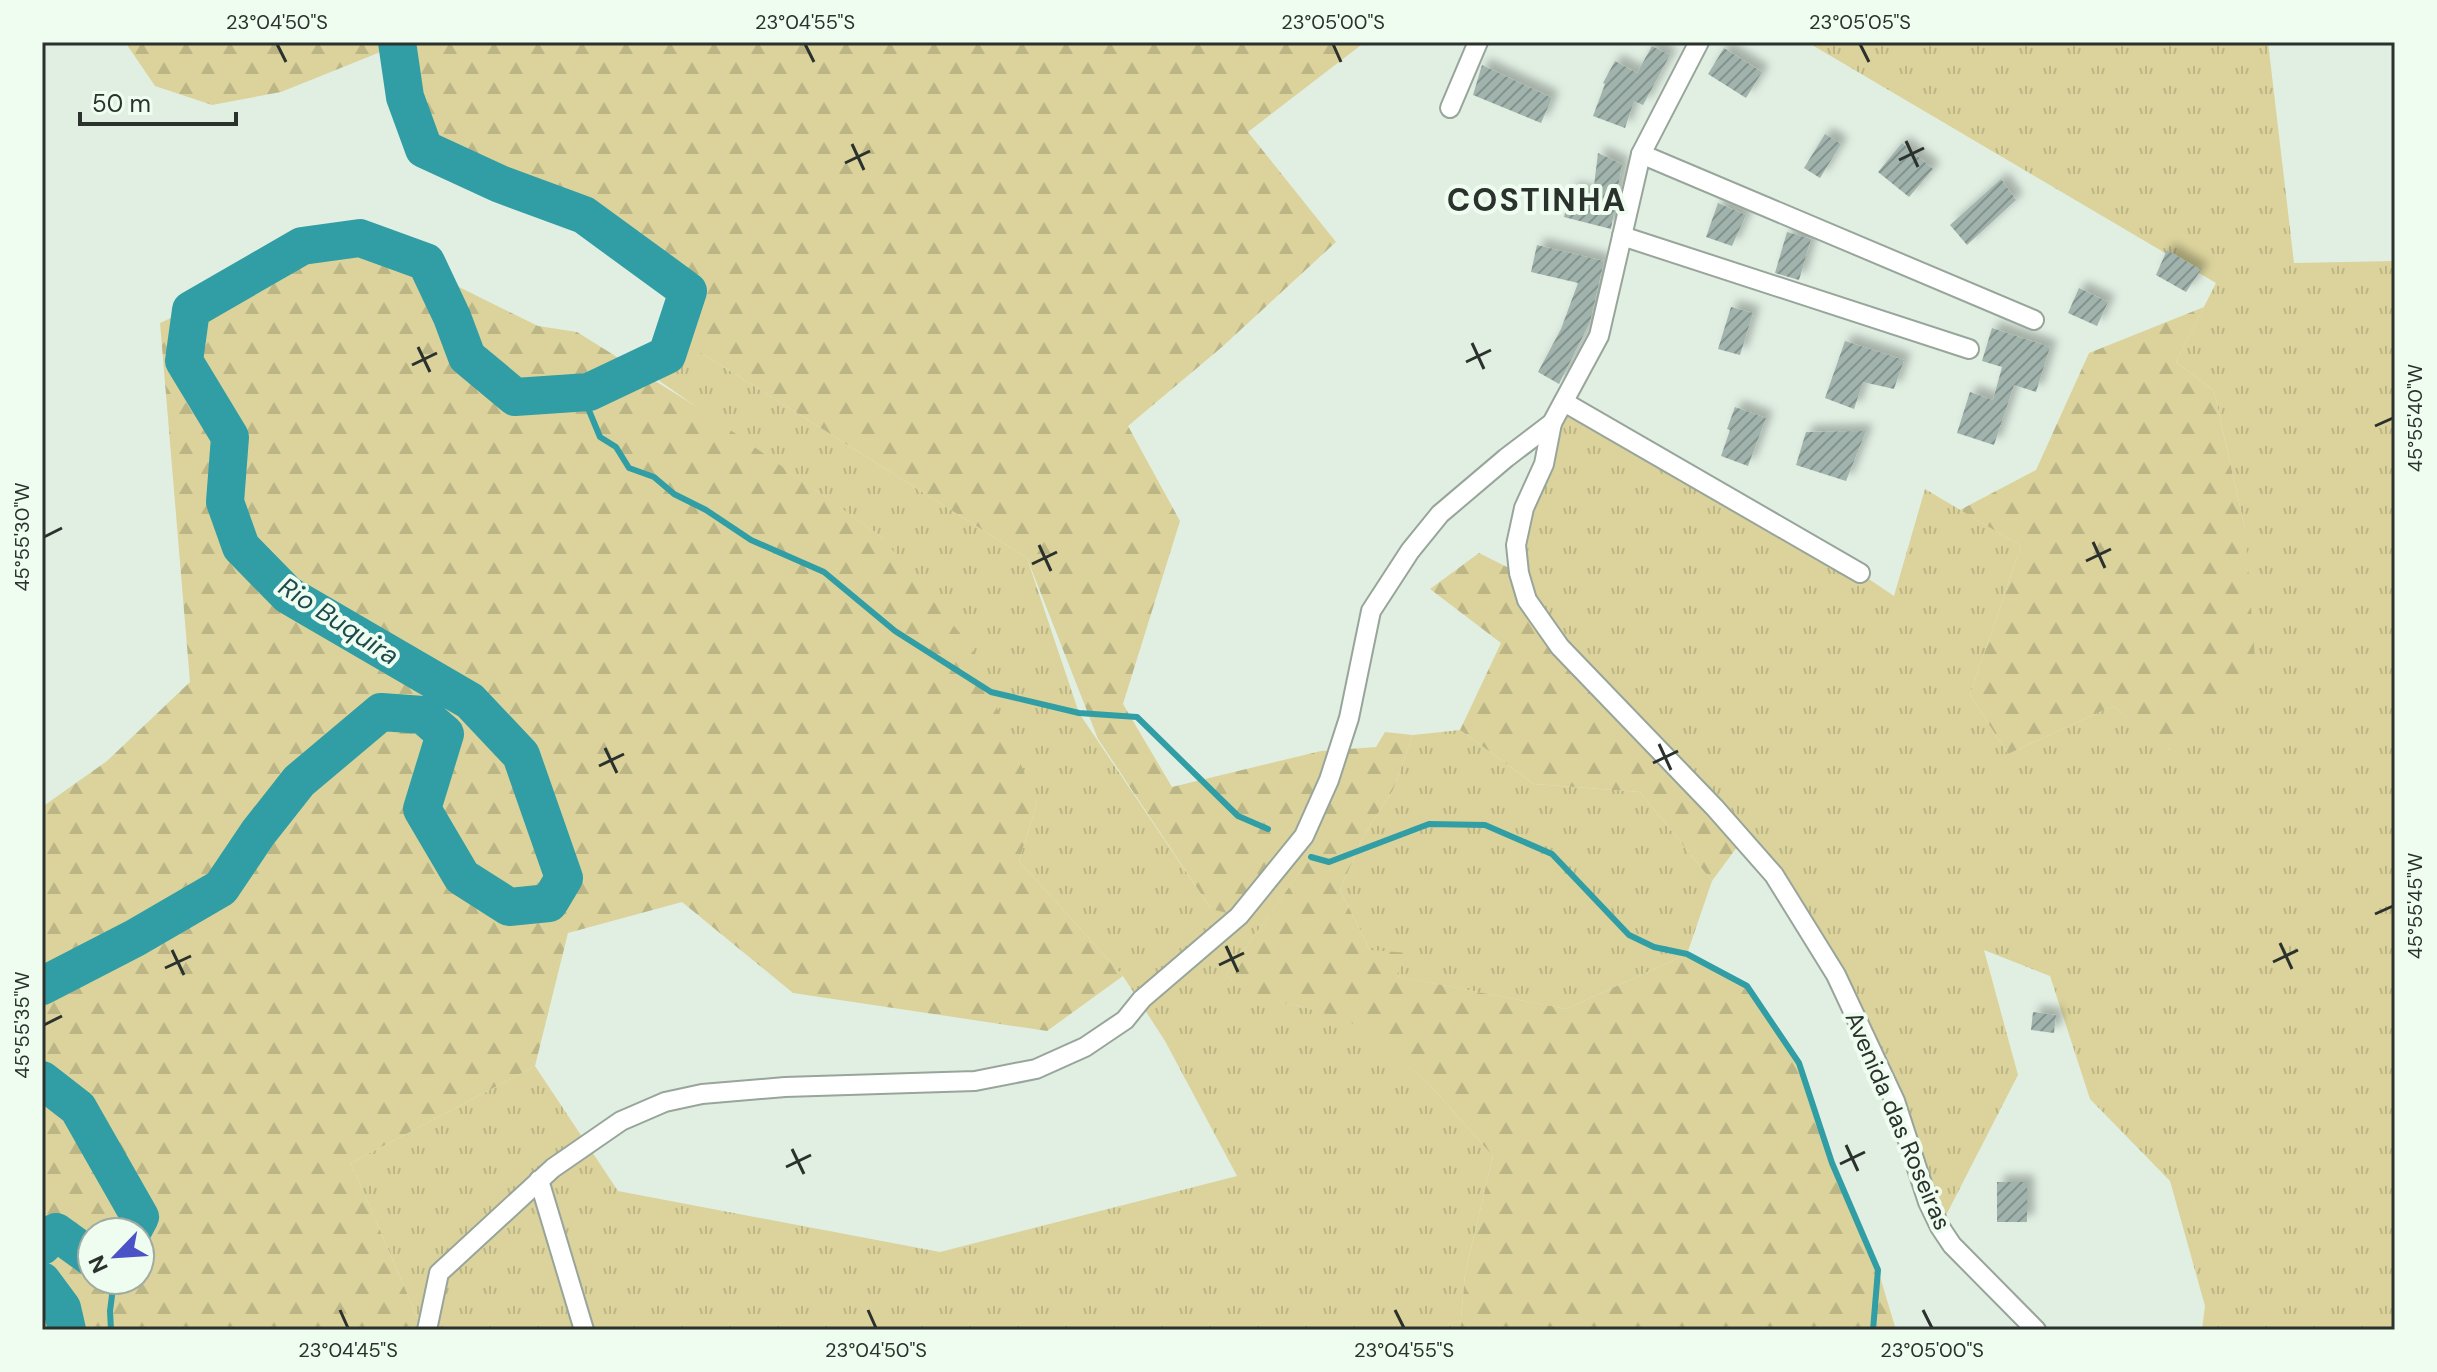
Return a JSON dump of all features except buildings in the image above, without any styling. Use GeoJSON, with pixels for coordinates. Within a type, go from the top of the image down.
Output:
{"type":"FeatureCollection","features":[{"type":"Feature","properties":{"kind":"street"},"geometry":{"type":"LineString","coordinates":[[1450,108],[1478,42]]}},
{"type":"Feature","properties":{"kind":"street"},"geometry":{"type":"LineString","coordinates":[[427,1330],[439,1273],[539,1180],[621,1121],[665,1102],[702,1094],[785,1087],[975,1081],[1036,1069],[1085,1047],[1125,1020],[1142,999],[1239,916],[1304,836],[1329,780],[1349,718],[1371,611],[1410,551],[1440,514],[1552,423],[1599,336],[1641,154],[1699,42]]}},
{"type":"Feature","properties":{"kind":"street"},"geometry":{"type":"LineString","coordinates":[[1641,154],[2034,320]]}},
{"type":"Feature","properties":{"kind":"street"},"geometry":{"type":"LineString","coordinates":[[1622,236],[1969,349]]}},
{"type":"Feature","properties":{"kind":"street"},"geometry":{"type":"LineString","coordinates":[[1564,402],[1860,573]]}},
{"type":"Feature","properties":{"kind":"street","name":"Avenida das Roseiras"},"geometry":{"type":"LineString","coordinates":[[1552,423],[1544,464],[1524,508],[1516,545],[1519,573],[1527,600],[1560,647],[1715,808],[1774,875],[1836,975],[1895,1101],[1928,1202],[1940,1227],[1952,1245],[2036,1330]]}},
{"type":"Feature","properties":{"kind":"street"},"geometry":{"type":"LineString","coordinates":[[539,1180],[584,1330]]}},
{"type":"Feature","properties":{"kind":"green space"},"geometry":{"type":"Polygon","coordinates":[[[125,42],[1365,42],[1248,132],[1336,242],[1222,347],[1128,426],[1180,521],[1123,704],[1172,787],[1321,751],[1376,747],[1385,732],[1413,735],[1393,790],[1364,835],[1340,890],[1370,950],[1409,953],[1396,976],[1566,1009],[1687,954],[1747,986],[1799,1063],[1832,1163],[1878,1270],[1896,1330],[1460,1330],[1465,1274],[1493,1156],[1427,1082],[1349,1021],[1300,1006],[1254,998],[1226,975],[1310,858],[1287,857],[1239,916],[1211,909],[1098,739],[1027,558],[700,352],[678,283],[584,215],[500,184],[424,149],[412,117],[398,45],[281,92],[212,105],[155,86],[125,42]]]}},
{"type":"Feature","properties":{"kind":"green space"},"geometry":{"type":"Polygon","coordinates":[[[1807,42],[2268,42],[2294,263],[2395,261],[2395,1330],[2202,1330],[2205,1306],[2170,1181],[2090,1099],[2050,976],[1984,950],[2018,1075],[1940,1227],[1836,975],[1774,875],[1560,647],[1519,573],[1524,508],[1564,402],[1860,573],[1894,596],[1925,489],[2021,546],[1970,695],[2008,754],[2113,706],[2169,750],[2245,529],[2214,391],[2176,362],[2216,283],[1807,42]]]}},
{"type":"Feature","properties":{"kind":"green space"},"geometry":{"type":"Polygon","coordinates":[[[360,238],[538,326],[577,332],[705,412],[882,537],[972,648],[1037,803],[1019,861],[1123,976],[1047,1031],[793,993],[682,902],[568,933],[535,1066],[351,1163],[423,1330],[42,1330],[42,807],[107,761],[190,682],[160,323],[203,303],[302,246],[360,238]]]}},
{"type":"Feature","properties":{"kind":"green space"},"geometry":{"type":"Polygon","coordinates":[[[688,291],[700,352],[1027,558],[1079,713],[1211,909],[1287,857],[1311,857],[1226,975],[1254,997],[1349,1020],[1427,1082],[1493,1156],[1465,1274],[1460,1330],[423,1330],[351,1163],[535,1066],[618,1191],[940,1252],[1237,1176],[1165,1041],[1123,976],[1019,861],[1037,803],[882,537],[641,368],[667,355],[688,291]]]}},
{"type":"Feature","properties":{"kind":"green space"},"geometry":{"type":"Polygon","coordinates":[[[2204,307],[2176,362],[2214,391],[2245,529],[2256,671],[2168,750],[2113,706],[2008,754],[1970,695],[2021,546],[1960,510],[2036,470],[2089,353],[2204,307]]]}},
{"type":"Feature","properties":{"kind":"green space"},"geometry":{"type":"Polygon","coordinates":[[[1479,553],[1519,573],[1527,600],[1743,839],[1712,881],[1640,792],[1534,784],[1460,730],[1501,643],[1430,589],[1479,553]]]}},
{"type":"Feature","properties":{"kind":"green space"},"geometry":{"type":"Polygon","coordinates":[[[1460,730],[1534,784],[1640,792],[1712,881],[1687,954],[1566,1009],[1395,976],[1370,950],[1340,890],[1364,835],[1393,790],[1413,735],[1460,730]]]}},
{"type":"Feature","properties":{"kind":"waterway","name":"Rio Buquira"},"geometry":{"type":"LineString","coordinates":[[42,986],[135,938],[221,888],[258,833],[299,781],[381,712],[423,715],[445,734],[422,809],[462,877],[509,907],[549,903],[564,878],[521,755],[470,701],[288,595],[241,547],[225,502],[230,437],[184,361],[191,310],[302,246],[360,238],[426,262],[467,357],[515,397],[589,392],[667,355],[688,291],[584,215],[500,184],[424,149],[405,97],[397,42]]}},
{"type":"Feature","properties":{"kind":"waterway"},"geometry":{"type":"LineString","coordinates":[[589,392],[588,408],[600,437],[616,447],[629,468],[654,477],[674,494],[706,510],[751,540],[824,572],[895,631],[991,692],[1079,713],[1137,717],[1238,816],[1268,829]]}},
{"type":"Feature","properties":{"kind":"waterway"},"geometry":{"type":"LineString","coordinates":[[1311,857],[1329,862],[1429,824],[1485,825],[1552,854],[1629,935],[1654,947],[1687,954],[1747,986],[1799,1063],[1832,1163],[1878,1270],[1873,1330]]}},
{"type":"Feature","properties":{"kind":"waterway","name":"Rio Buquira"},"geometry":{"type":"LineString","coordinates":[[42,1080],[78,1108],[139,1216]]}},
{"type":"Feature","properties":{"kind":"waterway","name":"Rio Buquira"},"geometry":{"type":"LineString","coordinates":[[42,1246],[56,1232],[76,1246]]}},
{"type":"Feature","properties":{"kind":"waterway","name":"Rio Buquira"},"geometry":{"type":"LineString","coordinates":[[42,1281],[62,1308],[67,1330]]}},
{"type":"Feature","properties":{"kind":"waterway"},"geometry":{"type":"LineString","coordinates":[[111,1330],[112,1296]]}},
{"type":"Feature","properties":{"kind":"district","name":"COSTINHA"},"geometry":{"type":"Point","coordinates":[1537,200]}}]}
